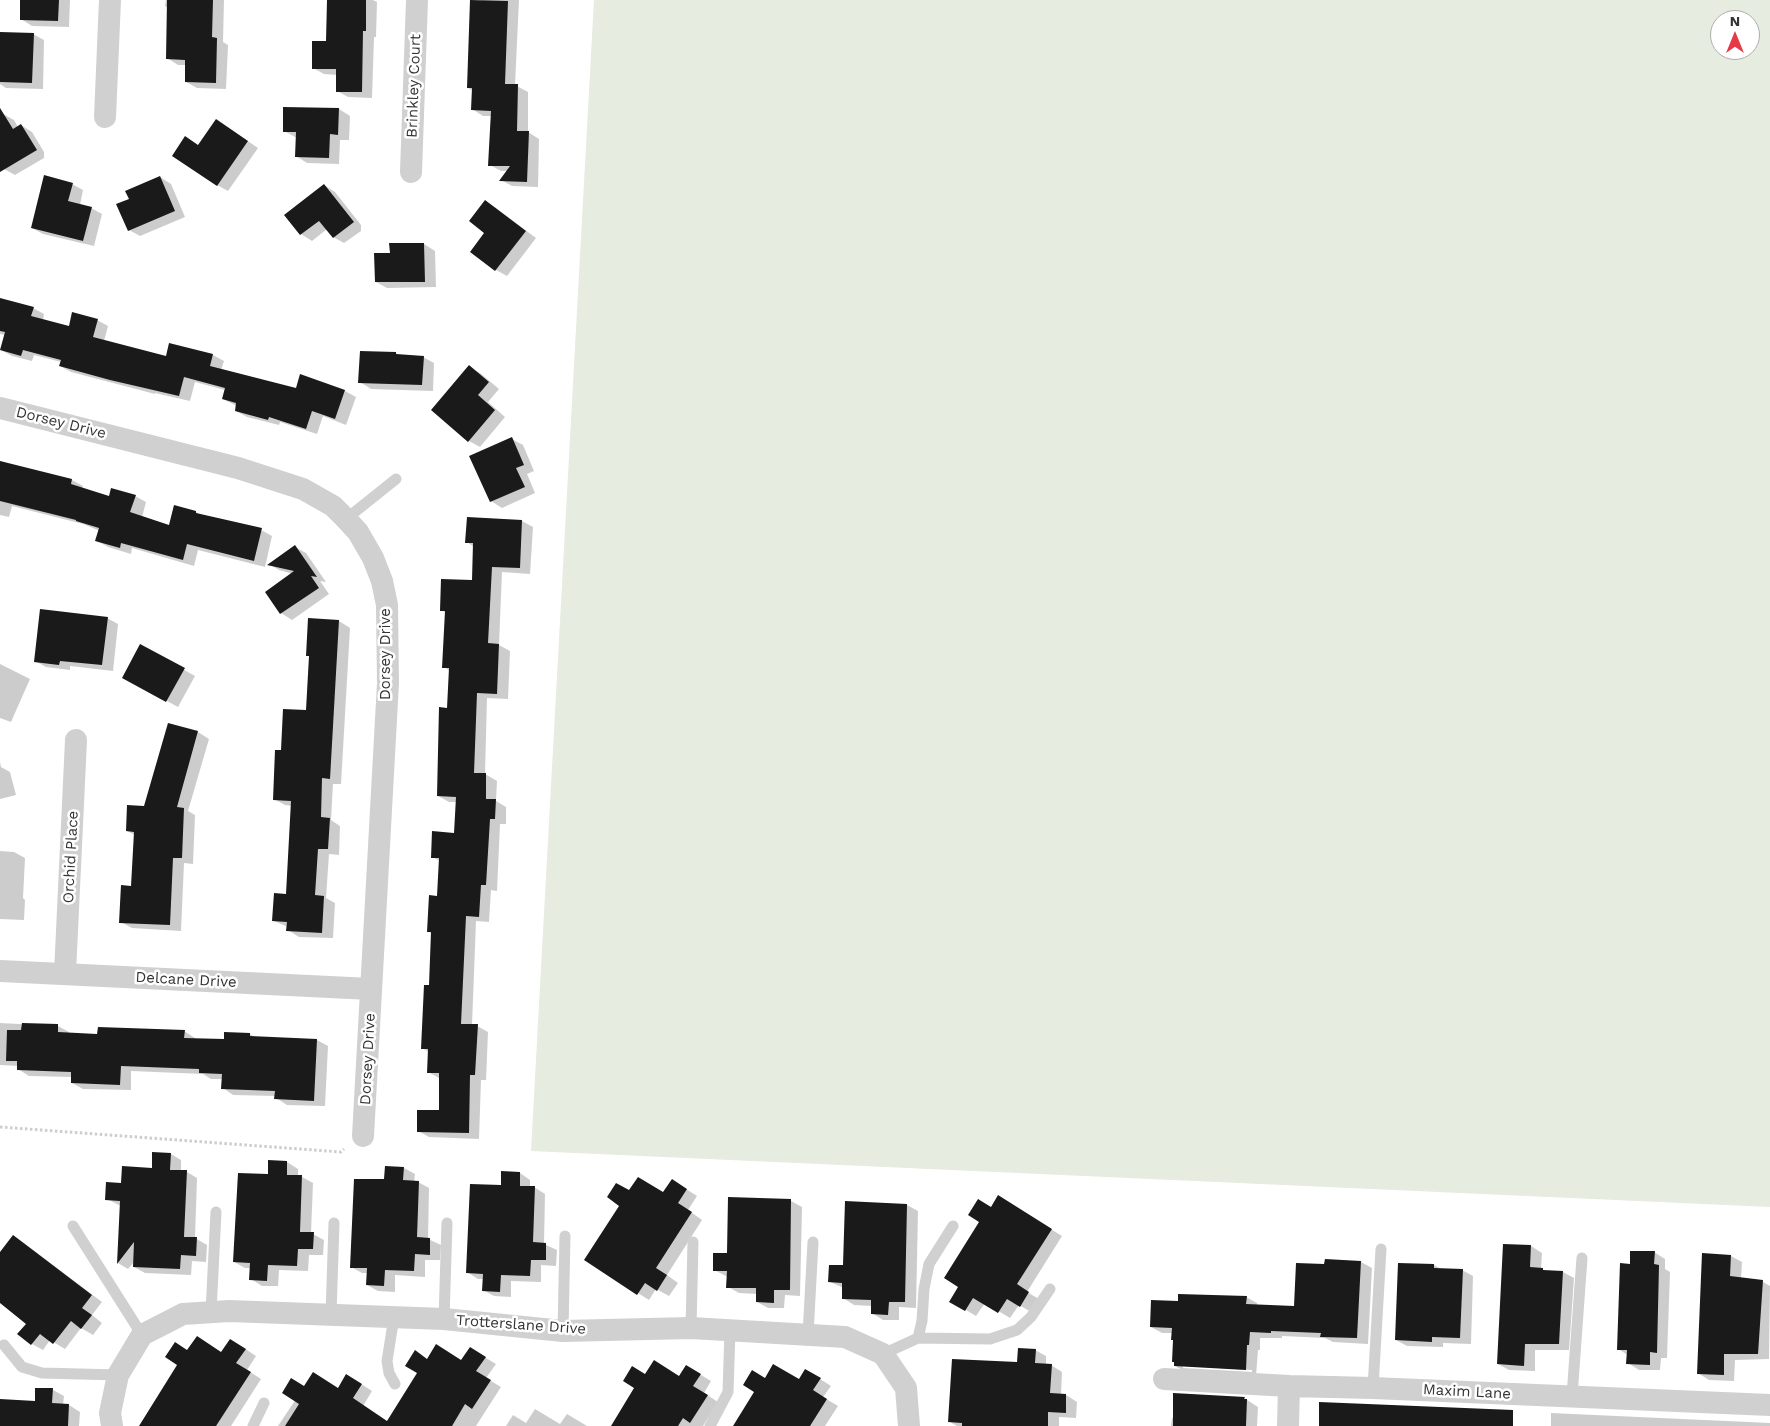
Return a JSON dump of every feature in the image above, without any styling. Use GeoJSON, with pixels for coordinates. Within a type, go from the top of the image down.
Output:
{"type":"FeatureCollection","features":[{"type":"Feature","properties":{"kind":"street"},"geometry":{"type":"LineString","coordinates":[[105,117],[110,0]]}},
{"type":"Feature","properties":{"kind":"street","name":"Brinkley Court"},"geometry":{"type":"LineString","coordinates":[[412,172],[417,0]]}},
{"type":"Feature","properties":{"kind":"street","name":"Dorsey Drive"},"geometry":{"type":"LineString","coordinates":[[0,408],[238,468],[303,490],[333,506],[358,532],[373,558],[382,581],[387,605],[388,683],[364,1136]]}},
{"type":"Feature","properties":{"kind":"street","name":"Orchid Place"},"geometry":{"type":"LineString","coordinates":[[65,973],[76,740]]}},
{"type":"Feature","properties":{"kind":"street","name":"Delcane Drive"},"geometry":{"type":"LineString","coordinates":[[0,971],[372,989]]}},
{"type":"Feature","properties":{"kind":"street","name":"Trotterslane Drive"},"geometry":{"type":"LineString","coordinates":[[142,1336],[183,1314],[229,1311],[444,1319],[563,1331],[691,1328],[845,1337],[883,1354]]}},
{"type":"Feature","properties":{"kind":"street"},"geometry":{"type":"LineString","coordinates":[[112,1426],[110,1413],[118,1375],[142,1336]]}},
{"type":"Feature","properties":{"kind":"street"},"geometry":{"type":"LineString","coordinates":[[883,1354],[906,1388],[909,1426]]}},
{"type":"Feature","properties":{"kind":"street","name":"Maxim Lane"},"geometry":{"type":"LineString","coordinates":[[1164,1379],[1289,1386],[1770,1405]]}},
{"type":"Feature","properties":{"kind":"street"},"geometry":{"type":"LineString","coordinates":[[1288,1426],[1289,1386]]}},
{"type":"Feature","properties":{"kind":"lane"},"geometry":{"type":"LineString","coordinates":[[346,519],[396,479]]}},
{"type":"Feature","properties":{"kind":"lane"},"geometry":{"type":"LineString","coordinates":[[211,1312],[216,1212]]}},
{"type":"Feature","properties":{"kind":"lane"},"geometry":{"type":"LineString","coordinates":[[331,1315],[334,1223]]}},
{"type":"Feature","properties":{"kind":"lane"},"geometry":{"type":"LineString","coordinates":[[444,1319],[447,1223]]}},
{"type":"Feature","properties":{"kind":"lane"},"geometry":{"type":"LineString","coordinates":[[73,1226],[142,1336]]}},
{"type":"Feature","properties":{"kind":"lane"},"geometry":{"type":"LineString","coordinates":[[918,1338],[929,1264],[953,1226]]}},
{"type":"Feature","properties":{"kind":"lane"},"geometry":{"type":"LineString","coordinates":[[563,1331],[565,1236]]}},
{"type":"Feature","properties":{"kind":"lane"},"geometry":{"type":"LineString","coordinates":[[691,1328],[694,1242]]}},
{"type":"Feature","properties":{"kind":"lane"},"geometry":{"type":"LineString","coordinates":[[808,1335],[813,1242]]}},
{"type":"Feature","properties":{"kind":"lane"},"geometry":{"type":"LineString","coordinates":[[1373,1388],[1381,1249]]}},
{"type":"Feature","properties":{"kind":"lane"},"geometry":{"type":"LineString","coordinates":[[1572,1396],[1582,1258]]}},
{"type":"Feature","properties":{"kind":"lane"},"geometry":{"type":"LineString","coordinates":[[883,1354],[918,1338],[990,1339],[1017,1330],[1031,1317],[1050,1289]]}},
{"type":"Feature","properties":{"kind":"lane"},"geometry":{"type":"LineString","coordinates":[[394,1317],[387,1361],[389,1373],[395,1384]]}},
{"type":"Feature","properties":{"kind":"lane"},"geometry":{"type":"LineString","coordinates":[[710,1426],[728,1392],[730,1330]]}},
{"type":"Feature","properties":{"kind":"lane"},"geometry":{"type":"LineString","coordinates":[[4,1345],[22,1367],[42,1373],[118,1375]]}},
{"type":"Feature","properties":{"kind":"lane"},"geometry":{"type":"LineString","coordinates":[[253,1426],[264,1403]]}},
{"type":"Feature","properties":{"kind":"path"},"geometry":{"type":"LineString","coordinates":[[0,1127],[341,1152],[364,1136]]}},
{"type":"Feature","properties":{"kind":"shaded area"},"geometry":{"type":"Polygon","coordinates":[[[594,0],[1770,0],[1770,1207],[531,1151],[594,0]]]}},
{"type":"Feature","properties":{"kind":"building"},"geometry":{"type":"Polygon","coordinates":[[[20,0],[59,0],[58,21],[20,20],[20,0]]]}},
{"type":"Feature","properties":{"kind":"building"},"geometry":{"type":"Polygon","coordinates":[[[167,0],[213,0],[212,37],[217,38],[216,83],[185,82],[185,60],[166,59],[167,0]]]}},
{"type":"Feature","properties":{"kind":"building"},"geometry":{"type":"Polygon","coordinates":[[[327,0],[366,0],[366,31],[363,31],[362,92],[336,92],[336,69],[312,69],[312,41],[326,41],[327,0]]]}},
{"type":"Feature","properties":{"kind":"building"},"geometry":{"type":"Polygon","coordinates":[[[470,0],[508,1],[505,84],[518,84],[517,131],[529,131],[527,182],[499,181],[510,166],[488,166],[491,111],[471,110],[472,88],[467,88],[470,0]]]}},
{"type":"Feature","properties":{"kind":"building"},"geometry":{"type":"Polygon","coordinates":[[[0,32],[34,33],[32,83],[0,82],[0,32]]]}},
{"type":"Feature","properties":{"kind":"building"},"geometry":{"type":"Polygon","coordinates":[[[283,107],[339,108],[338,135],[330,134],[329,158],[295,157],[296,132],[283,132],[283,107]]]}},
{"type":"Feature","properties":{"kind":"building"},"geometry":{"type":"Polygon","coordinates":[[[0,108],[13,129],[21,124],[37,150],[0,172],[0,108]]]}},
{"type":"Feature","properties":{"kind":"building"},"geometry":{"type":"Polygon","coordinates":[[[216,119],[248,141],[217,186],[172,156],[185,136],[198,145],[216,119]]]}},
{"type":"Feature","properties":{"kind":"building"},"geometry":{"type":"Polygon","coordinates":[[[44,175],[73,183],[68,201],[92,207],[83,241],[31,228],[44,175]]]}},
{"type":"Feature","properties":{"kind":"building"},"geometry":{"type":"Polygon","coordinates":[[[160,176],[175,211],[128,231],[116,204],[129,199],[125,191],[160,176]]]}},
{"type":"Feature","properties":{"kind":"building"},"geometry":{"type":"Polygon","coordinates":[[[324,184],[354,222],[333,238],[319,221],[300,235],[284,215],[324,184]]]}},
{"type":"Feature","properties":{"kind":"building"},"geometry":{"type":"Polygon","coordinates":[[[485,200],[526,231],[495,271],[470,252],[484,233],[469,221],[485,200]]]}},
{"type":"Feature","properties":{"kind":"building"},"geometry":{"type":"Polygon","coordinates":[[[389,243],[424,243],[425,282],[375,282],[374,253],[390,253],[389,243]]]}},
{"type":"Feature","properties":{"kind":"building"},"geometry":{"type":"Polygon","coordinates":[[[0,298],[34,307],[31,316],[69,326],[72,312],[98,319],[93,337],[166,356],[169,343],[213,354],[210,366],[296,388],[300,374],[345,390],[335,419],[312,411],[306,429],[269,417],[268,420],[235,411],[236,403],[222,399],[225,388],[184,377],[179,396],[110,380],[59,366],[61,360],[23,350],[21,356],[0,350],[5,332],[0,331],[0,298]]]}},
{"type":"Feature","properties":{"kind":"building"},"geometry":{"type":"Polygon","coordinates":[[[360,351],[396,352],[396,354],[424,356],[422,385],[358,383],[360,351]]]}},
{"type":"Feature","properties":{"kind":"building"},"geometry":{"type":"Polygon","coordinates":[[[469,365],[489,382],[478,395],[495,410],[468,442],[431,410],[469,365]]]}},
{"type":"Feature","properties":{"kind":"building"},"geometry":{"type":"Polygon","coordinates":[[[512,437],[524,465],[516,468],[525,487],[490,502],[469,456],[512,437]]]}},
{"type":"Feature","properties":{"kind":"building"},"geometry":{"type":"Polygon","coordinates":[[[0,461],[72,479],[71,484],[109,496],[111,488],[136,495],[130,512],[169,525],[174,505],[196,511],[196,513],[262,528],[254,561],[187,544],[183,560],[121,543],[120,548],[95,541],[99,528],[76,520],[0,501],[0,461]]]}},
{"type":"Feature","properties":{"kind":"building"},"geometry":{"type":"Polygon","coordinates":[[[467,517],[522,520],[520,568],[492,567],[488,643],[499,644],[497,694],[477,693],[474,773],[486,773],[486,799],[496,799],[495,819],[490,819],[486,885],[481,885],[479,917],[466,916],[461,1024],[478,1024],[475,1075],[470,1075],[469,1133],[417,1132],[417,1110],[439,1110],[439,1073],[427,1073],[428,1049],[421,1049],[424,985],[429,985],[431,932],[427,932],[429,895],[437,896],[439,858],[431,858],[432,831],[454,833],[456,797],[437,796],[439,707],[447,708],[449,668],[442,668],[445,611],[440,611],[441,579],[472,580],[473,543],[465,543],[467,517]]]}},
{"type":"Feature","properties":{"kind":"building"},"geometry":{"type":"Polygon","coordinates":[[[295,545],[317,577],[311,576],[319,588],[280,614],[265,592],[294,571],[267,565],[295,545]]]}},
{"type":"Feature","properties":{"kind":"building"},"geometry":{"type":"Polygon","coordinates":[[[40,609],[108,617],[102,665],[60,661],[59,665],[34,662],[40,609]]]}},
{"type":"Feature","properties":{"kind":"building"},"geometry":{"type":"Polygon","coordinates":[[[308,618],[339,620],[330,779],[322,778],[321,817],[330,818],[328,849],[318,849],[315,895],[324,896],[322,933],[286,931],[287,922],[272,921],[274,893],[286,894],[291,801],[273,800],[275,750],[281,750],[283,709],[306,710],[309,656],[306,656],[308,618]]]}},
{"type":"Feature","properties":{"kind":"building"},"geometry":{"type":"Polygon","coordinates":[[[140,644],[185,668],[166,702],[122,678],[140,644]]]}},
{"type":"Feature","properties":{"kind":"building"},"geometry":{"type":"Polygon","coordinates":[[[168,723],[198,731],[177,807],[184,808],[182,858],[173,858],[170,925],[119,923],[121,885],[131,886],[134,832],[126,831],[127,805],[144,806],[168,723]]]}},
{"type":"Feature","properties":{"kind":"building"},"geometry":{"type":"Polygon","coordinates":[[[22,1023],[58,1024],[58,1032],[97,1034],[98,1027],[185,1030],[184,1038],[224,1039],[224,1032],[250,1033],[250,1036],[317,1039],[314,1101],[274,1099],[275,1091],[221,1089],[222,1074],[199,1073],[199,1069],[121,1066],[120,1085],[71,1083],[71,1072],[17,1070],[17,1061],[6,1061],[7,1030],[21,1030],[22,1023]]]}},
{"type":"Feature","properties":{"kind":"building"},"geometry":{"type":"Polygon","coordinates":[[[152,1152],[171,1153],[170,1170],[187,1170],[184,1237],[197,1237],[196,1256],[181,1255],[180,1269],[133,1267],[134,1242],[117,1264],[120,1201],[105,1200],[106,1182],[121,1183],[122,1166],[152,1168],[152,1152]]]}},
{"type":"Feature","properties":{"kind":"building"},"geometry":{"type":"Polygon","coordinates":[[[268,1160],[287,1161],[287,1175],[302,1175],[300,1232],[314,1232],[313,1249],[298,1249],[297,1266],[268,1265],[267,1281],[249,1280],[250,1263],[233,1262],[238,1173],[268,1174],[268,1160]]]}},
{"type":"Feature","properties":{"kind":"building"},"geometry":{"type":"Polygon","coordinates":[[[385,1166],[404,1167],[403,1180],[419,1181],[417,1237],[430,1238],[430,1255],[415,1254],[414,1271],[385,1270],[384,1286],[366,1285],[367,1268],[350,1268],[354,1179],[384,1179],[385,1166]]]}},
{"type":"Feature","properties":{"kind":"building"},"geometry":{"type":"Polygon","coordinates":[[[501,1171],[520,1172],[520,1186],[535,1186],[533,1242],[546,1243],[546,1260],[531,1260],[530,1276],[501,1275],[500,1292],[482,1291],[483,1274],[466,1273],[470,1184],[501,1185],[501,1171]]]}},
{"type":"Feature","properties":{"kind":"building"},"geometry":{"type":"Polygon","coordinates":[[[638,1177],[663,1192],[672,1179],[687,1189],[678,1203],[692,1212],[656,1268],[667,1275],[657,1291],[645,1283],[637,1295],[584,1260],[619,1206],[607,1197],[616,1183],[629,1190],[638,1177]]]}},
{"type":"Feature","properties":{"kind":"building"},"geometry":{"type":"Polygon","coordinates":[[[998,1195],[1052,1229],[1017,1284],[1029,1292],[1020,1307],[1007,1299],[998,1313],[973,1298],[965,1311],[949,1302],[958,1287],[944,1278],[979,1222],[968,1215],[978,1199],[991,1207],[998,1195]]]}},
{"type":"Feature","properties":{"kind":"building"},"geometry":{"type":"Polygon","coordinates":[[[728,1197],[791,1199],[790,1290],[774,1290],[774,1303],[756,1302],[756,1288],[726,1288],[727,1271],[713,1271],[713,1253],[727,1253],[728,1197]]]}},
{"type":"Feature","properties":{"kind":"building"},"geometry":{"type":"Polygon","coordinates":[[[845,1201],[907,1204],[905,1302],[889,1302],[888,1315],[871,1314],[871,1300],[842,1299],[842,1283],[828,1282],[829,1265],[843,1265],[845,1201]]]}},
{"type":"Feature","properties":{"kind":"building"},"geometry":{"type":"Polygon","coordinates":[[[13,1235],[92,1295],[82,1308],[92,1315],[81,1329],[71,1321],[53,1344],[40,1334],[31,1345],[17,1334],[26,1324],[0,1303],[0,1252],[13,1235]]]}},
{"type":"Feature","properties":{"kind":"building"},"geometry":{"type":"Polygon","coordinates":[[[1503,1244],[1531,1245],[1530,1267],[1563,1271],[1559,1344],[1525,1344],[1524,1366],[1497,1364],[1503,1244]]]}},
{"type":"Feature","properties":{"kind":"building"},"geometry":{"type":"Polygon","coordinates":[[[1630,1251],[1655,1251],[1654,1264],[1659,1265],[1657,1353],[1650,1352],[1650,1365],[1626,1364],[1627,1350],[1617,1350],[1620,1263],[1630,1264],[1630,1251]]]}},
{"type":"Feature","properties":{"kind":"building"},"geometry":{"type":"Polygon","coordinates":[[[1702,1253],[1731,1255],[1730,1276],[1763,1280],[1758,1354],[1724,1354],[1724,1375],[1697,1374],[1702,1253]]]}},
{"type":"Feature","properties":{"kind":"building"},"geometry":{"type":"Polygon","coordinates":[[[1325,1259],[1361,1261],[1357,1338],[1320,1337],[1321,1333],[1250,1332],[1249,1345],[1247,1345],[1246,1370],[1174,1366],[1174,1362],[1172,1362],[1172,1328],[1150,1327],[1151,1300],[1178,1301],[1178,1294],[1247,1296],[1246,1304],[1294,1306],[1296,1263],[1324,1264],[1325,1259]]]}},
{"type":"Feature","properties":{"kind":"building"},"geometry":{"type":"Polygon","coordinates":[[[1398,1263],[1434,1264],[1434,1268],[1463,1269],[1460,1338],[1432,1337],[1432,1342],[1395,1340],[1398,1263]]]}},
{"type":"Feature","properties":{"kind":"building"},"geometry":{"type":"Polygon","coordinates":[[[197,1336],[221,1352],[230,1339],[246,1349],[236,1363],[251,1372],[216,1426],[139,1426],[177,1365],[165,1357],[175,1342],[187,1350],[197,1336]]]}},
{"type":"Feature","properties":{"kind":"building"},"geometry":{"type":"Polygon","coordinates":[[[436,1344],[461,1360],[470,1347],[486,1357],[476,1371],[491,1380],[472,1409],[465,1404],[452,1426],[285,1426],[299,1404],[282,1393],[291,1378],[304,1386],[313,1372],[338,1388],[346,1374],[362,1384],[353,1398],[387,1421],[417,1373],[405,1366],[415,1350],[427,1359],[436,1344]]]}},
{"type":"Feature","properties":{"kind":"building"},"geometry":{"type":"Polygon","coordinates":[[[1018,1348],[1036,1349],[1035,1363],[1052,1364],[1050,1393],[1066,1394],[1066,1413],[1048,1412],[1048,1426],[962,1426],[962,1423],[948,1422],[952,1359],[1017,1362],[1018,1348]]]}},
{"type":"Feature","properties":{"kind":"building"},"geometry":{"type":"Polygon","coordinates":[[[654,1360],[679,1376],[686,1365],[701,1374],[693,1386],[708,1395],[690,1423],[683,1418],[678,1426],[611,1426],[634,1388],[623,1381],[632,1366],[645,1374],[654,1360]]]}},
{"type":"Feature","properties":{"kind":"building"},"geometry":{"type":"Polygon","coordinates":[[[773,1364],[799,1379],[805,1369],[821,1378],[813,1390],[827,1399],[810,1426],[733,1426],[754,1392],[743,1385],[752,1370],[765,1378],[773,1364]]]}},
{"type":"Feature","properties":{"kind":"building"},"geometry":{"type":"Polygon","coordinates":[[[35,1388],[53,1388],[52,1403],[69,1404],[68,1426],[0,1426],[0,1399],[35,1401],[35,1388]]]}},
{"type":"Feature","properties":{"kind":"building"},"geometry":{"type":"Polygon","coordinates":[[[1173,1393],[1245,1397],[1244,1399],[1247,1399],[1246,1426],[1173,1426],[1173,1393]]]}},
{"type":"Feature","properties":{"kind":"building"},"geometry":{"type":"Polygon","coordinates":[[[1319,1402],[1513,1410],[1513,1426],[1319,1426],[1319,1402]]]}}]}
